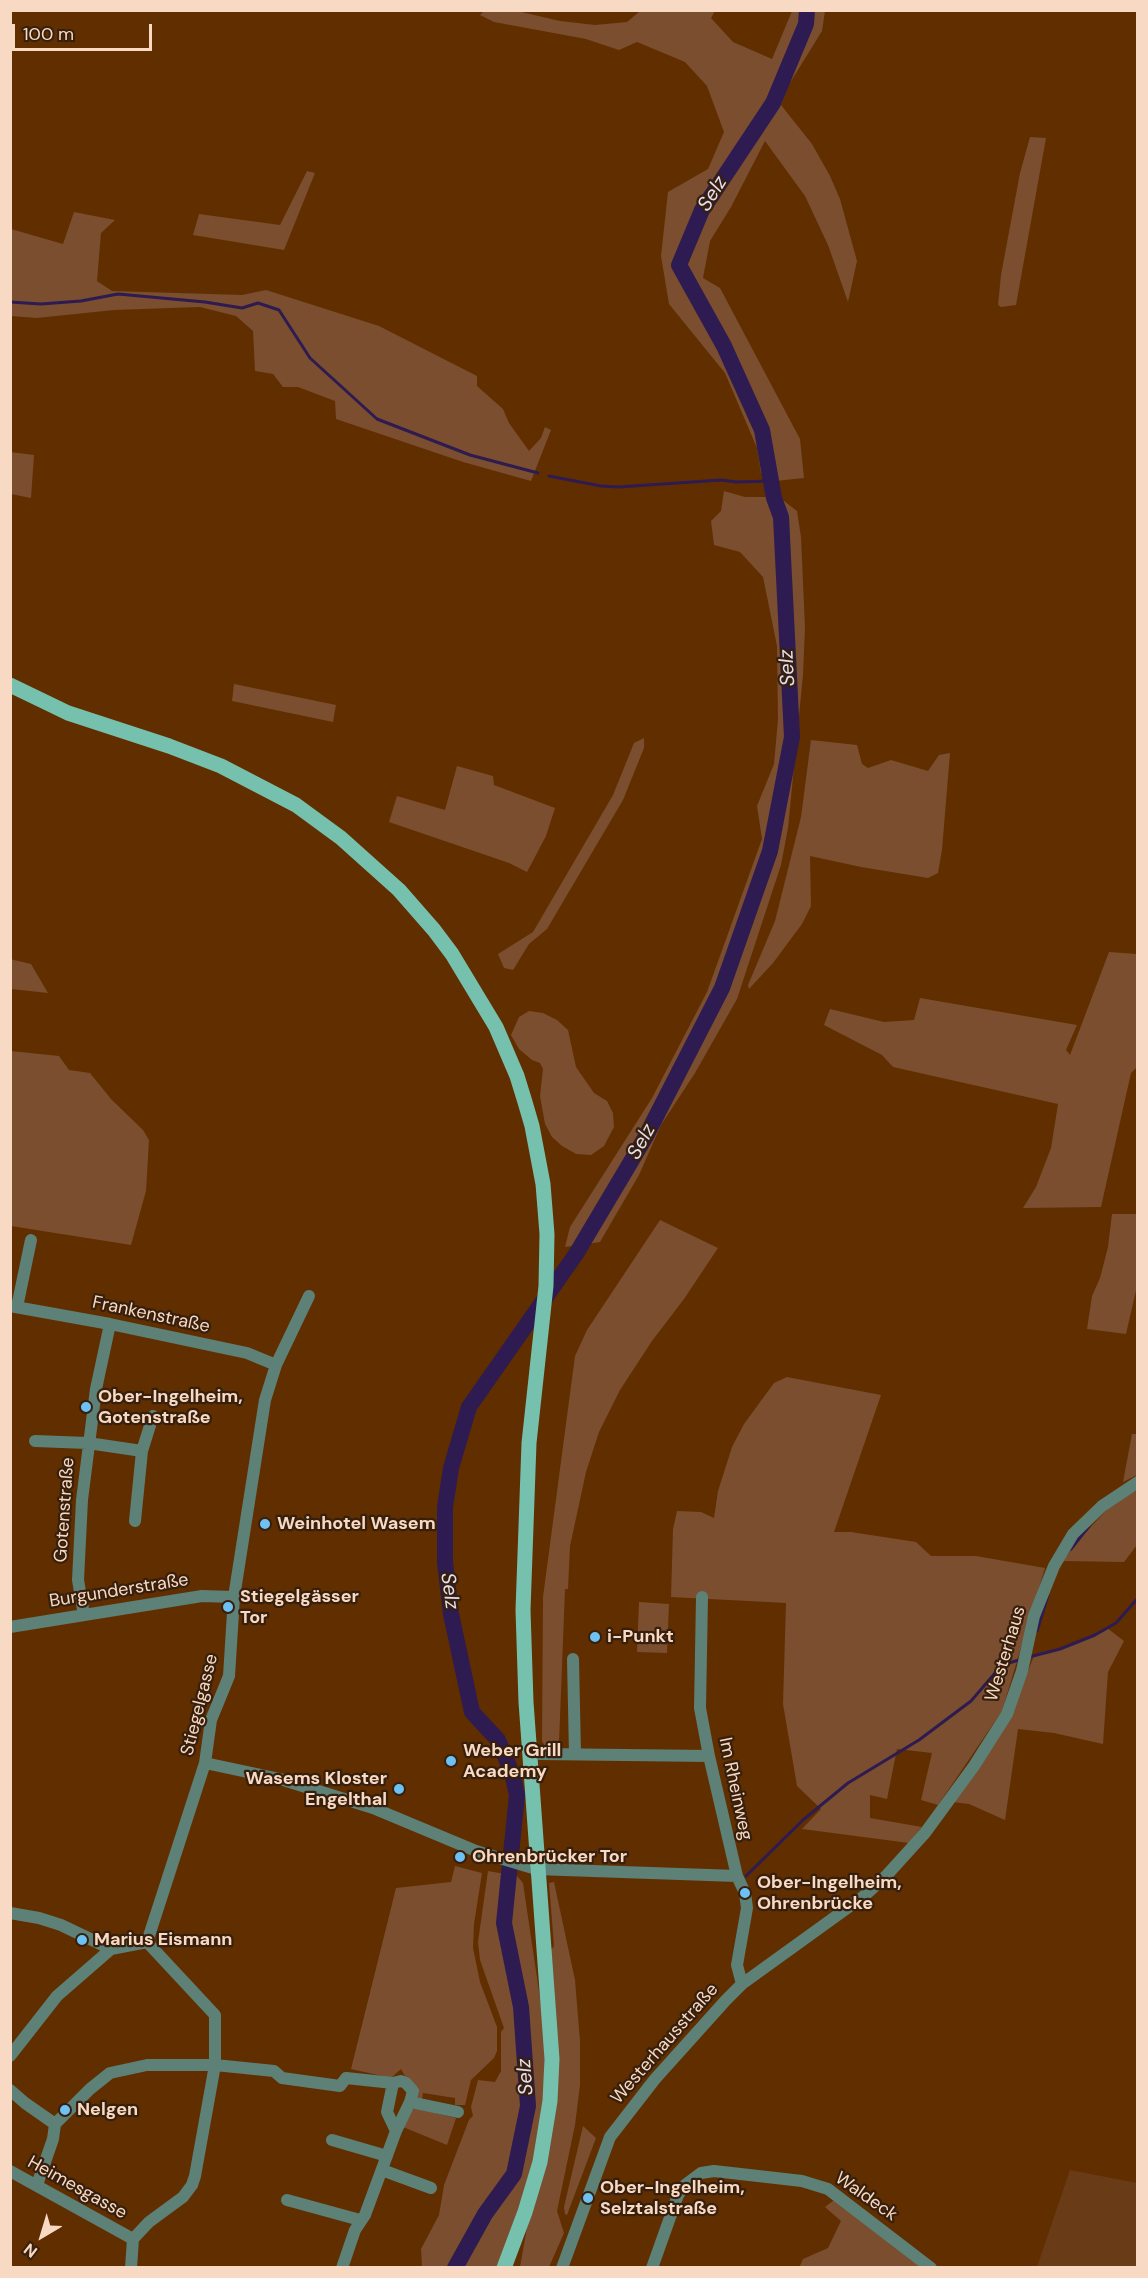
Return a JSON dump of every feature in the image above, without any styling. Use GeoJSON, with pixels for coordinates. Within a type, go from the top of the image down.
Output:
{"type":"FeatureCollection","features":[{"type":"Feature","properties":{"kind":"main road"},"geometry":{"type":"LineString","coordinates":[[10,685],[68,713],[169,746],[221,766],[272,791],[319,821],[363,856],[399,890],[446,946],[484,1006],[517,1077],[532,1126],[543,1184],[547,1233],[546,1286],[527,1484],[523,1610],[536,1869],[551,2038],[551,2080],[544,2142],[525,2212],[514,2268]]}},
{"type":"Feature","properties":{"kind":"main road"},"geometry":{"type":"LineString","coordinates":[[504,2268],[525,2212]]}},
{"type":"Feature","properties":{"kind":"street","name":"Frankenstraße"},"geometry":{"type":"LineString","coordinates":[[31,1240],[14,1307],[110,1324],[246,1353],[276,1365]]}},
{"type":"Feature","properties":{"kind":"street","name":"Stiegelgasse"},"geometry":{"type":"LineString","coordinates":[[147,1942],[205,1763],[211,1720],[229,1676],[234,1598],[265,1400],[276,1365],[309,1296]]}},
{"type":"Feature","properties":{"kind":"street","name":"Gotenstraße"},"geometry":{"type":"LineString","coordinates":[[84,1615],[78,1580],[80,1525],[96,1389],[110,1324]]}},
{"type":"Feature","properties":{"kind":"street"},"geometry":{"type":"LineString","coordinates":[[135,1521],[142,1451],[153,1416]]}},
{"type":"Feature","properties":{"kind":"street","name":"Gotenstraße"},"geometry":{"type":"LineString","coordinates":[[35,1441],[88,1443],[142,1451]]}},
{"type":"Feature","properties":{"kind":"street","name":"Westerhaus"},"geometry":{"type":"LineString","coordinates":[[864,1896],[886,1876],[925,1833],[974,1766],[1007,1714],[1034,1616],[1054,1566],[1073,1534],[1102,1506],[1137,1482]]}},
{"type":"Feature","properties":{"kind":"street","name":"Burgunderstraße"},"geometry":{"type":"LineString","coordinates":[[10,1627],[202,1596],[234,1598]]}},
{"type":"Feature","properties":{"kind":"street","name":"Im Rheinweg"},"geometry":{"type":"LineString","coordinates":[[702,1598],[700,1708],[736,1876],[742,1882],[745,1893],[747,1908],[738,1965],[742,1984]]}},
{"type":"Feature","properties":{"kind":"street"},"geometry":{"type":"LineString","coordinates":[[573,1659],[575,1754]]}},
{"type":"Feature","properties":{"kind":"street"},"geometry":{"type":"LineString","coordinates":[[540,1754],[709,1756]]}},
{"type":"Feature","properties":{"kind":"street"},"geometry":{"type":"LineString","coordinates":[[205,1763],[280,1779],[373,1808],[493,1857],[536,1869],[736,1876]]}},
{"type":"Feature","properties":{"kind":"street","name":"Westerhausstraße"},"geometry":{"type":"LineString","coordinates":[[562,2268],[610,2137],[655,2079],[708,2017],[742,1984],[864,1896]]}},
{"type":"Feature","properties":{"kind":"street"},"geometry":{"type":"LineString","coordinates":[[10,1913],[62,1925],[111,1949]]}},
{"type":"Feature","properties":{"kind":"street"},"geometry":{"type":"LineString","coordinates":[[10,2056],[57,1996],[111,1949],[147,1942],[214,2015],[215,2066],[192,2185],[183,2197],[149,2222],[134,2239]]}},
{"type":"Feature","properties":{"kind":"street"},"geometry":{"type":"LineString","coordinates":[[37,2185],[53,2139],[55,2124],[90,2089],[110,2073],[147,2065],[215,2066],[274,2071],[282,2078],[340,2086],[346,2078],[393,2083],[401,2081],[413,2091],[410,2102],[342,2268]]}},
{"type":"Feature","properties":{"kind":"street"},"geometry":{"type":"LineString","coordinates":[[393,2083],[387,2112],[396,2132]]}},
{"type":"Feature","properties":{"kind":"street"},"geometry":{"type":"LineString","coordinates":[[10,2090],[55,2124]]}},
{"type":"Feature","properties":{"kind":"street"},"geometry":{"type":"LineString","coordinates":[[410,2102],[458,2112]]}},
{"type":"Feature","properties":{"kind":"street"},"geometry":{"type":"LineString","coordinates":[[332,2140],[387,2156]]}},
{"type":"Feature","properties":{"kind":"street"},"geometry":{"type":"LineString","coordinates":[[382,2170],[432,2188]]}},
{"type":"Feature","properties":{"kind":"street","name":"Heimesgasse"},"geometry":{"type":"LineString","coordinates":[[10,2171],[134,2239],[131,2268]]}},
{"type":"Feature","properties":{"kind":"street","name":"Waldeck"},"geometry":{"type":"LineString","coordinates":[[652,2268],[678,2195],[685,2185],[700,2173],[714,2171],[771,2176],[802,2181],[828,2189],[930,2268]]}},
{"type":"Feature","properties":{"kind":"street"},"geometry":{"type":"LineString","coordinates":[[287,2200],[360,2220]]}},
{"type":"Feature","properties":{"kind":"shaded area"},"geometry":{"type":"Polygon","coordinates":[[[485,10],[517,11],[560,21],[595,25],[627,22],[640,11],[715,11],[711,18],[733,42],[772,59],[792,11],[825,11],[822,31],[788,86],[781,105],[812,144],[840,199],[857,261],[848,302],[828,245],[805,196],[765,141],[731,207],[710,241],[703,278],[720,288],[800,439],[804,478],[775,481],[761,473],[757,448],[725,373],[669,304],[661,256],[668,192],[708,169],[724,132],[707,86],[685,62],[637,42],[619,50],[586,39],[494,22],[480,15],[485,10]]]}},
{"type":"Feature","properties":{"kind":"shaded area"},"geometry":{"type":"Polygon","coordinates":[[[1030,137],[1046,138],[1016,305],[1001,307],[998,305],[1001,275],[1020,173],[1030,137]]]}},
{"type":"Feature","properties":{"kind":"shaded area"},"geometry":{"type":"Polygon","coordinates":[[[307,171],[315,173],[284,250],[193,235],[199,214],[280,225],[307,171]]]}},
{"type":"Feature","properties":{"kind":"shaded area"},"geometry":{"type":"Polygon","coordinates":[[[74,212],[115,220],[101,233],[97,281],[112,291],[242,295],[266,290],[379,326],[477,376],[477,386],[503,409],[509,423],[529,451],[541,438],[545,427],[551,430],[531,481],[463,462],[336,419],[335,401],[298,387],[283,387],[273,374],[255,371],[253,331],[236,316],[200,307],[114,310],[37,318],[11,316],[11,229],[63,244],[74,212]]]}},
{"type":"Feature","properties":{"kind":"shaded area"},"geometry":{"type":"Polygon","coordinates":[[[10,452],[34,455],[31,498],[11,494],[10,452]]]}},
{"type":"Feature","properties":{"kind":"shaded area"},"geometry":{"type":"Polygon","coordinates":[[[724,491],[745,497],[779,497],[797,511],[801,537],[805,628],[803,675],[788,828],[781,865],[737,999],[695,1073],[661,1125],[639,1175],[600,1242],[565,1247],[570,1227],[652,1098],[707,992],[762,839],[757,806],[774,764],[778,719],[777,646],[763,577],[740,552],[714,545],[711,521],[721,511],[724,491]]]}},
{"type":"Feature","properties":{"kind":"shaded area"},"geometry":{"type":"Polygon","coordinates":[[[234,684],[336,705],[333,722],[232,701],[234,684]]]}},
{"type":"Feature","properties":{"kind":"shaded area"},"geometry":{"type":"Polygon","coordinates":[[[644,738],[644,748],[623,800],[547,929],[529,944],[513,970],[504,968],[498,954],[533,932],[613,795],[634,743],[644,738]]]}},
{"type":"Feature","properties":{"kind":"shaded area"},"geometry":{"type":"Polygon","coordinates":[[[811,740],[857,745],[862,764],[868,768],[891,760],[928,771],[939,755],[950,753],[938,873],[928,878],[810,856],[811,906],[802,924],[773,963],[749,989],[748,985],[775,921],[801,817],[811,740]]]}},
{"type":"Feature","properties":{"kind":"shaded area"},"geometry":{"type":"Polygon","coordinates":[[[457,766],[493,776],[494,785],[555,808],[546,836],[527,872],[509,863],[389,822],[397,796],[445,810],[457,766]]]}},
{"type":"Feature","properties":{"kind":"shaded area"},"geometry":{"type":"Polygon","coordinates":[[[1109,952],[1137,954],[1138,1066],[1131,1073],[1101,1207],[1023,1208],[1036,1187],[1051,1148],[1058,1104],[893,1067],[882,1055],[824,1025],[830,1009],[884,1022],[914,1020],[920,998],[1077,1025],[1066,1050],[1070,1055],[1109,952]]]}},
{"type":"Feature","properties":{"kind":"shaded area"},"geometry":{"type":"Polygon","coordinates":[[[10,959],[31,964],[48,993],[11,989],[10,959]]]}},
{"type":"Feature","properties":{"kind":"shaded area"},"geometry":{"type":"Polygon","coordinates":[[[529,1011],[543,1013],[557,1020],[568,1030],[576,1067],[594,1093],[607,1101],[613,1113],[614,1127],[604,1146],[591,1155],[576,1154],[562,1146],[552,1137],[545,1124],[540,1096],[543,1069],[540,1063],[532,1060],[519,1049],[511,1035],[519,1017],[529,1011]]]}},
{"type":"Feature","properties":{"kind":"shaded area"},"geometry":{"type":"Polygon","coordinates":[[[11,1051],[59,1056],[69,1070],[90,1073],[111,1099],[143,1130],[149,1140],[146,1191],[131,1245],[11,1226],[11,1051]]]}},
{"type":"Feature","properties":{"kind":"shaded area"},"geometry":{"type":"Polygon","coordinates":[[[1112,1214],[1137,1214],[1137,1286],[1126,1334],[1087,1329],[1092,1296],[1100,1278],[1108,1247],[1112,1214]]]}},
{"type":"Feature","properties":{"kind":"shaded area"},"geometry":{"type":"Polygon","coordinates":[[[660,1220],[718,1248],[620,1390],[599,1432],[586,1472],[570,1546],[568,1589],[565,1589],[559,1743],[550,1742],[549,1746],[545,1746],[542,1741],[543,1597],[575,1356],[587,1330],[660,1220]]]}},
{"type":"Feature","properties":{"kind":"shaded area"},"geometry":{"type":"Polygon","coordinates":[[[787,1377],[881,1395],[834,1532],[851,1532],[916,1542],[931,1556],[976,1556],[1045,1568],[1002,1711],[938,1805],[921,1800],[932,1753],[897,1749],[887,1799],[870,1795],[870,1818],[922,1827],[909,1843],[802,1829],[821,1809],[797,1786],[783,1704],[786,1603],[671,1597],[673,1529],[677,1511],[701,1512],[714,1518],[718,1491],[732,1447],[744,1424],[774,1383],[787,1377]]]}},
{"type":"Feature","properties":{"kind":"shaded area"},"geometry":{"type":"Polygon","coordinates":[[[1132,1434],[1137,1434],[1137,1475],[1123,1482],[1132,1434]]]}},
{"type":"Feature","properties":{"kind":"shaded area"},"geometry":{"type":"Polygon","coordinates":[[[1133,1489],[1137,1493],[1137,1545],[1124,1562],[1063,1561],[1112,1504],[1133,1489]]]}},
{"type":"Feature","properties":{"kind":"shaded area"},"geometry":{"type":"Polygon","coordinates":[[[639,1602],[669,1604],[667,1653],[637,1652],[639,1602]]]}},
{"type":"Feature","properties":{"kind":"shaded area"},"geometry":{"type":"Polygon","coordinates":[[[1107,1628],[1124,1641],[1108,1672],[1103,1744],[1054,1733],[1018,1729],[1005,1820],[969,1804],[952,1802],[1008,1721],[1034,1656],[1082,1641],[1107,1628]]]}},
{"type":"Feature","properties":{"kind":"shaded area"},"geometry":{"type":"Polygon","coordinates":[[[455,1866],[482,1873],[474,1924],[473,1948],[480,1982],[497,2027],[497,2051],[494,2058],[471,2080],[465,2105],[455,2105],[455,2098],[423,2093],[422,2100],[417,2098],[401,2069],[391,2078],[351,2069],[396,1888],[451,1882],[455,1866]]]}},
{"type":"Feature","properties":{"kind":"shaded area"},"geometry":{"type":"Polygon","coordinates":[[[488,1871],[517,1876],[523,1883],[545,2032],[544,2103],[530,2179],[502,2267],[422,2267],[421,2249],[439,2215],[444,2185],[469,2120],[473,2116],[471,2107],[478,2080],[495,2082],[501,2071],[501,2032],[504,2028],[480,1960],[478,1942],[488,1871]]]}},
{"type":"Feature","properties":{"kind":"shaded area"},"geometry":{"type":"Polygon","coordinates":[[[554,1882],[575,1980],[580,2041],[580,2085],[575,2125],[557,2211],[564,2233],[549,2267],[520,2267],[528,2222],[544,2163],[551,1950],[554,1946],[549,1883],[554,1882]]]}},
{"type":"Feature","properties":{"kind":"shaded area"},"geometry":{"type":"Polygon","coordinates":[[[415,2108],[456,2118],[447,2145],[403,2127],[410,2112],[415,2108]]]}},
{"type":"Feature","properties":{"kind":"shaded area"},"geometry":{"type":"Polygon","coordinates":[[[583,2126],[596,2138],[567,2215],[564,2207],[583,2126]]]}},
{"type":"Feature","properties":{"kind":"shaded area"},"geometry":{"type":"Polygon","coordinates":[[[1070,2170],[1137,2183],[1137,2267],[1037,2267],[1070,2170]]]}},
{"type":"Feature","properties":{"kind":"shaded area"},"geometry":{"type":"Polygon","coordinates":[[[834,2200],[926,2268],[799,2268],[803,2259],[828,2248],[841,2221],[825,2207],[834,2200]]]}},
{"type":"Feature","properties":{"kind":"waterway","name":"Selz"},"geometry":{"type":"LineString","coordinates":[[455,2268],[485,2214],[514,2174],[528,2106],[521,2007],[504,1923],[517,1795],[512,1773],[498,1740],[472,1712],[451,1614],[445,1562],[445,1507],[451,1468],[469,1407],[576,1254],[645,1138],[722,988],[770,851],[792,737],[781,517],[774,498],[762,430],[724,346],[679,265],[702,210],[773,103],[806,24],[807,10]]}},
{"type":"Feature","properties":{"kind":"waterway"},"geometry":{"type":"LineString","coordinates":[[10,302],[41,304],[81,301],[118,294],[205,302],[242,308],[258,303],[279,310],[310,358],[377,419],[470,455],[538,473]]}},
{"type":"Feature","properties":{"kind":"waterway"},"geometry":{"type":"LineString","coordinates":[[549,476],[601,486],[619,487],[721,480],[772,481]]}},
{"type":"Feature","properties":{"kind":"waterway"},"geometry":{"type":"LineString","coordinates":[[1071,1549],[1089,1526]]}},
{"type":"Feature","properties":{"kind":"waterway"},"geometry":{"type":"LineString","coordinates":[[1037,1631],[1048,1595]]}},
{"type":"Feature","properties":{"kind":"waterway"},"geometry":{"type":"LineString","coordinates":[[1029,1657],[1060,1649],[1095,1635],[1116,1623],[1138,1598]]}},
{"type":"Feature","properties":{"kind":"waterway"},"geometry":{"type":"LineString","coordinates":[[746,1876],[803,1820],[848,1783],[919,1740],[971,1701],[1002,1665],[1019,1660]]}},
{"type":"Feature","properties":{"kind":"waterway"},"geometry":{"type":"LineString","coordinates":[[864,1907],[869,1901]]}},
{"type":"Feature","properties":{"kind":"place","name":"Ober-Ingelheim, Gotenstraße"},"geometry":{"type":"Point","coordinates":[86,1407]}},
{"type":"Feature","properties":{"kind":"place","name":"Weinhotel Wasem"},"geometry":{"type":"Point","coordinates":[265,1524]}},
{"type":"Feature","properties":{"kind":"place","name":"Stiegelgässer Tor"},"geometry":{"type":"Point","coordinates":[228,1607]}},
{"type":"Feature","properties":{"kind":"place","name":"i-Punkt"},"geometry":{"type":"Point","coordinates":[595,1637]}},
{"type":"Feature","properties":{"kind":"place","name":"Weber Grill Academy"},"geometry":{"type":"Point","coordinates":[451,1761]}},
{"type":"Feature","properties":{"kind":"place","name":"Wasems Kloster Engelthal"},"geometry":{"type":"Point","coordinates":[399,1789]}},
{"type":"Feature","properties":{"kind":"place","name":"Ohrenbrücker Tor"},"geometry":{"type":"Point","coordinates":[460,1857]}},
{"type":"Feature","properties":{"kind":"place","name":"Ober-Ingelheim, Ohrenbrücke"},"geometry":{"type":"Point","coordinates":[745,1893]}},
{"type":"Feature","properties":{"kind":"place","name":"Marius Eismann"},"geometry":{"type":"Point","coordinates":[82,1940]}},
{"type":"Feature","properties":{"kind":"place","name":"Nelgen"},"geometry":{"type":"Point","coordinates":[65,2110]}},
{"type":"Feature","properties":{"kind":"place","name":"Ober-Ingelheim, Selztalstraße"},"geometry":{"type":"Point","coordinates":[588,2198]}}]}
